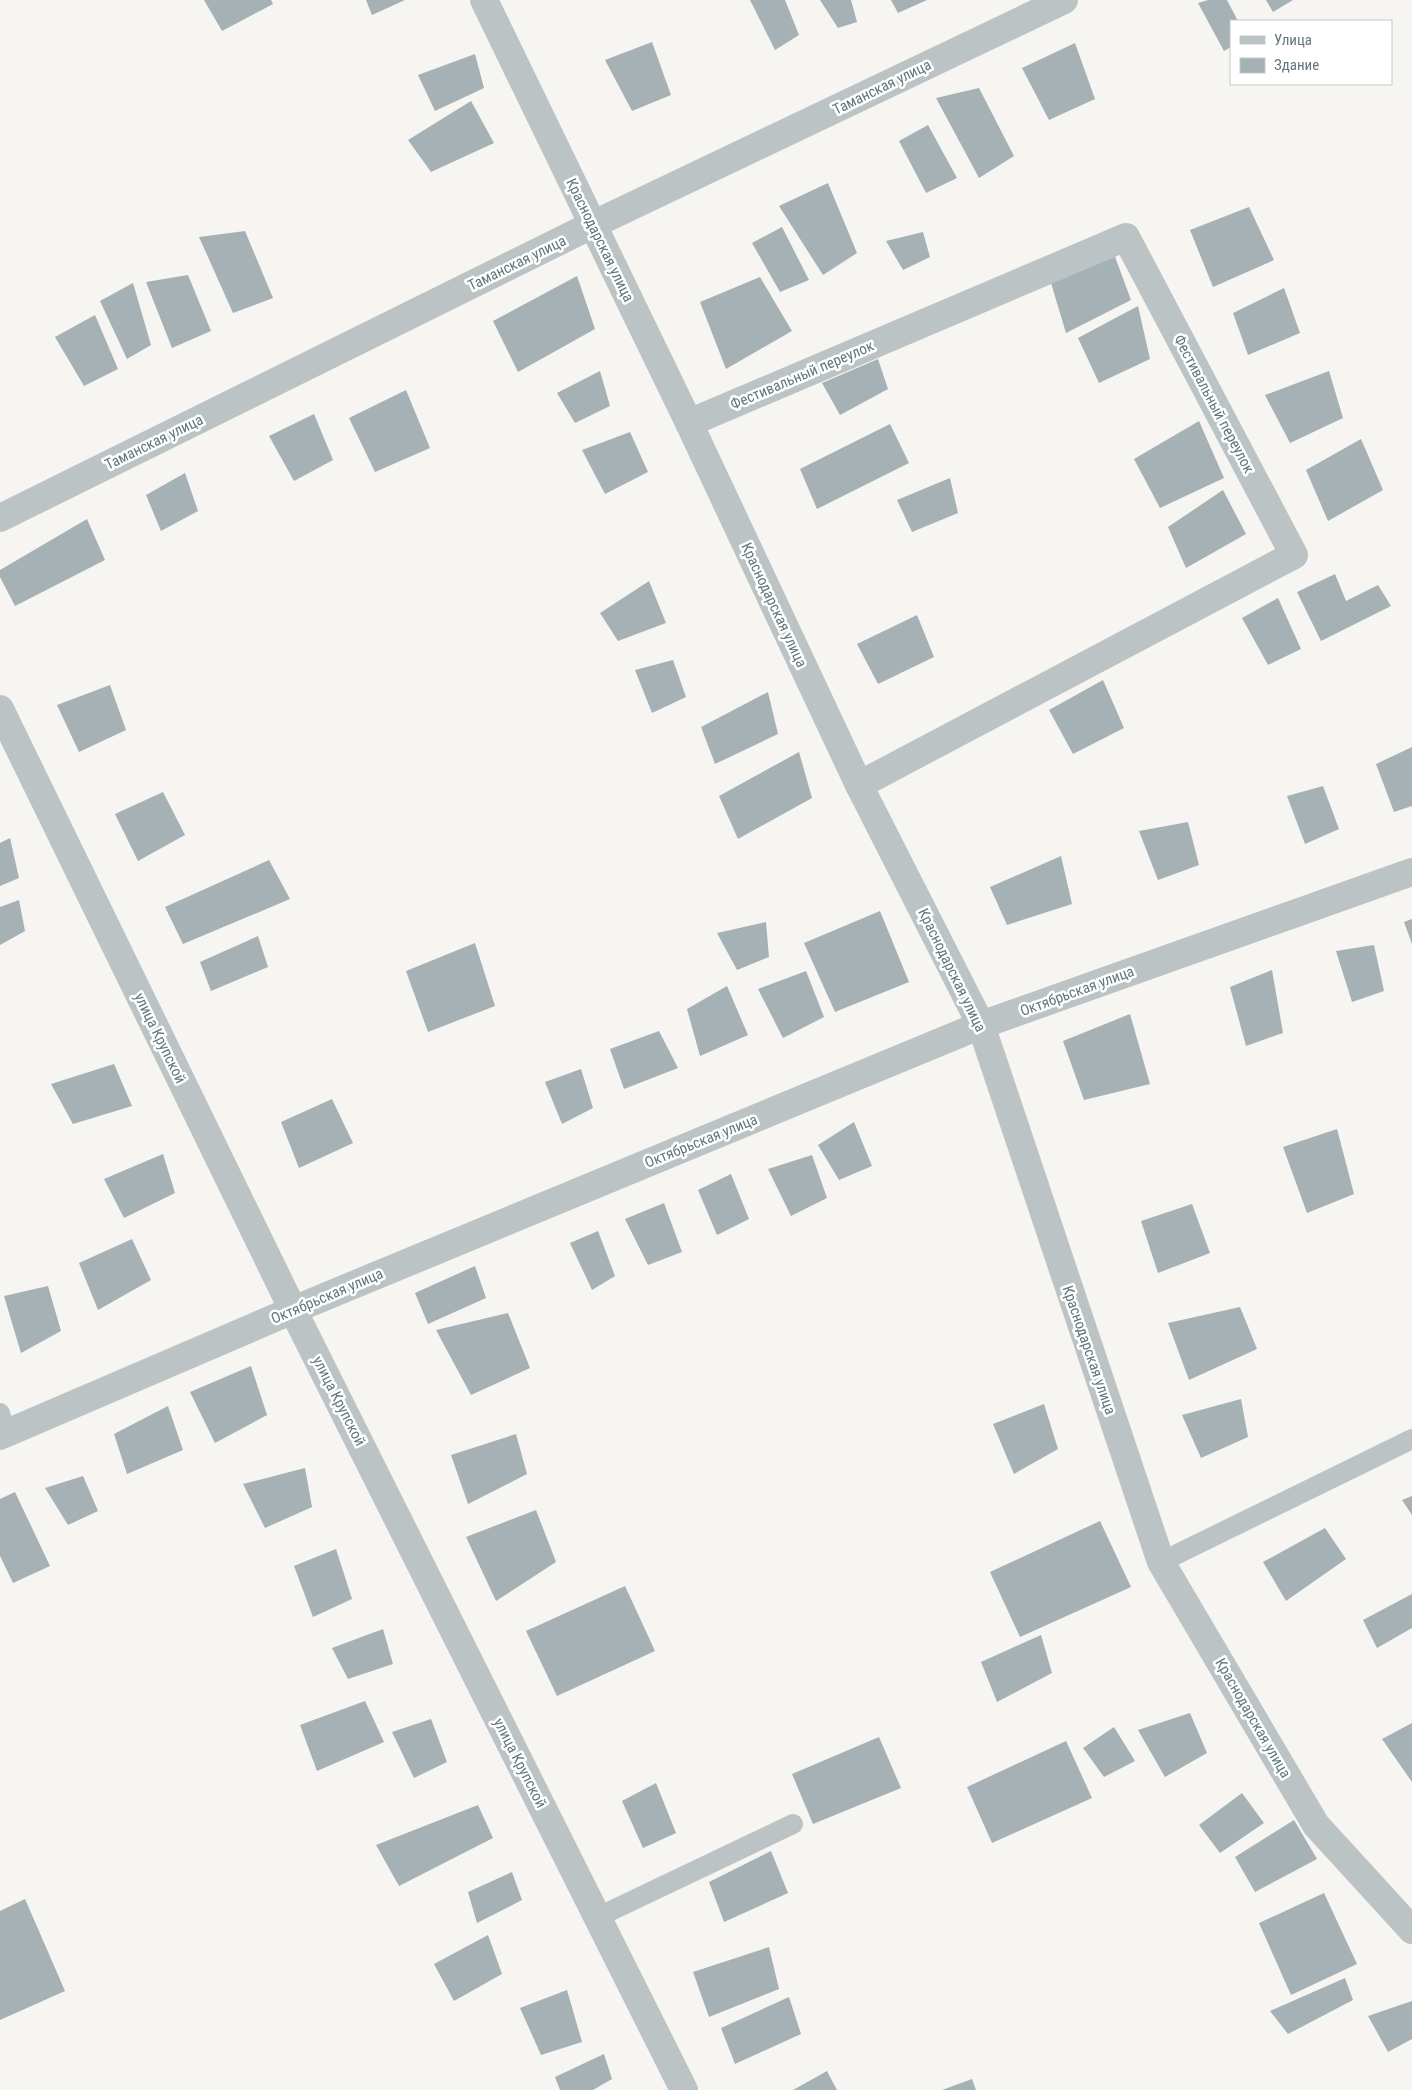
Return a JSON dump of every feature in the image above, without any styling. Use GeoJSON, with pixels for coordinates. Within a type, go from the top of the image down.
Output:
{"type":"FeatureCollection","features":[{"type":"Feature","properties":{"kind":"street","name":"Краснодарская улица"},"geometry":{"type":"LineString","coordinates":[[484,0],[689,423],[859,785],[981,1025],[1161,1562],[1316,1826],[1412,1930]]}},
{"type":"Feature","properties":{"kind":"street","name":"Таманская улица"},"geometry":{"type":"LineString","coordinates":[[0,518],[592,225],[1064,0]]}},
{"type":"Feature","properties":{"kind":"street","name":"Фестивальный переулок"},"geometry":{"type":"LineString","coordinates":[[689,423],[1126,237],[1294,555],[859,785]]}},
{"type":"Feature","properties":{"kind":"street","name":"улица Крупской"},"geometry":{"type":"LineString","coordinates":[[0,709],[293,1310],[684,2090]]}},
{"type":"Feature","properties":{"kind":"street","name":"Октябрьская улица"},"geometry":{"type":"LineString","coordinates":[[2,1427],[293,1310],[981,1025],[1412,872]]}},
{"type":"Feature","properties":{"kind":"lane"},"geometry":{"type":"LineString","coordinates":[[1161,1562],[1412,1439]]}},
{"type":"Feature","properties":{"kind":"lane"},"geometry":{"type":"LineString","coordinates":[[598,1917],[793,1824]]}},
{"type":"Feature","properties":{"kind":"building"},"geometry":{"type":"Polygon","coordinates":[[[204,0],[271,0],[273,4],[222,31],[204,0]]]}},
{"type":"Feature","properties":{"kind":"building"},"geometry":{"type":"Polygon","coordinates":[[[366,0],[405,0],[372,15],[366,0]]]}},
{"type":"Feature","properties":{"kind":"building"},"geometry":{"type":"Polygon","coordinates":[[[750,0],[785,0],[799,35],[775,50],[750,0]]]}},
{"type":"Feature","properties":{"kind":"building"},"geometry":{"type":"Polygon","coordinates":[[[820,0],[851,0],[857,22],[838,28],[820,0]]]}},
{"type":"Feature","properties":{"kind":"building"},"geometry":{"type":"Polygon","coordinates":[[[891,0],[927,0],[898,13],[891,0]]]}},
{"type":"Feature","properties":{"kind":"building"},"geometry":{"type":"Polygon","coordinates":[[[1208,0],[1227,0],[1237,20],[1230,20],[1230,48],[1224,51],[1198,3],[1208,0]]]}},
{"type":"Feature","properties":{"kind":"building"},"geometry":{"type":"Polygon","coordinates":[[[1266,0],[1293,0],[1273,12],[1266,0]]]}},
{"type":"Feature","properties":{"kind":"building"},"geometry":{"type":"Polygon","coordinates":[[[652,42],[671,95],[632,111],[605,60],[652,42]]]}},
{"type":"Feature","properties":{"kind":"building"},"geometry":{"type":"Polygon","coordinates":[[[1075,43],[1095,99],[1049,120],[1022,68],[1075,43]]]}},
{"type":"Feature","properties":{"kind":"building"},"geometry":{"type":"Polygon","coordinates":[[[475,54],[484,88],[435,111],[418,75],[475,54]]]}},
{"type":"Feature","properties":{"kind":"building"},"geometry":{"type":"Polygon","coordinates":[[[979,88],[1014,156],[979,178],[936,98],[979,88]]]}},
{"type":"Feature","properties":{"kind":"building"},"geometry":{"type":"Polygon","coordinates":[[[471,101],[494,143],[431,172],[408,140],[471,101]]]}},
{"type":"Feature","properties":{"kind":"building"},"geometry":{"type":"Polygon","coordinates":[[[928,125],[957,178],[926,193],[899,141],[928,125]]]}},
{"type":"Feature","properties":{"kind":"building"},"geometry":{"type":"Polygon","coordinates":[[[828,183],[857,253],[823,275],[779,206],[828,183]]]}},
{"type":"Feature","properties":{"kind":"building"},"geometry":{"type":"Polygon","coordinates":[[[1249,207],[1274,260],[1213,287],[1190,230],[1249,207]]]}},
{"type":"Feature","properties":{"kind":"building"},"geometry":{"type":"Polygon","coordinates":[[[782,227],[809,280],[780,292],[752,243],[782,227]]]}},
{"type":"Feature","properties":{"kind":"building"},"geometry":{"type":"Polygon","coordinates":[[[245,231],[273,298],[233,313],[199,237],[245,231]]]}},
{"type":"Feature","properties":{"kind":"building"},"geometry":{"type":"Polygon","coordinates":[[[923,232],[930,257],[903,270],[886,241],[923,232]]]}},
{"type":"Feature","properties":{"kind":"building"},"geometry":{"type":"Polygon","coordinates":[[[1114,254],[1131,300],[1066,333],[1051,283],[1114,254]]]}},
{"type":"Feature","properties":{"kind":"building"},"geometry":{"type":"Polygon","coordinates":[[[188,275],[211,331],[172,348],[146,282],[188,275]]]}},
{"type":"Feature","properties":{"kind":"building"},"geometry":{"type":"Polygon","coordinates":[[[577,276],[595,329],[518,372],[493,321],[577,276]]]}},
{"type":"Feature","properties":{"kind":"building"},"geometry":{"type":"Polygon","coordinates":[[[760,277],[792,331],[726,369],[700,302],[760,277]]]}},
{"type":"Feature","properties":{"kind":"building"},"geometry":{"type":"Polygon","coordinates":[[[133,283],[151,345],[127,359],[100,301],[133,283]]]}},
{"type":"Feature","properties":{"kind":"building"},"geometry":{"type":"Polygon","coordinates":[[[1284,288],[1300,333],[1248,355],[1233,313],[1284,288]]]}},
{"type":"Feature","properties":{"kind":"building"},"geometry":{"type":"Polygon","coordinates":[[[1138,306],[1150,359],[1099,383],[1078,338],[1138,306]]]}},
{"type":"Feature","properties":{"kind":"building"},"geometry":{"type":"Polygon","coordinates":[[[95,315],[118,369],[84,386],[55,337],[95,315]]]}},
{"type":"Feature","properties":{"kind":"building"},"geometry":{"type":"Polygon","coordinates":[[[878,359],[888,389],[840,415],[822,383],[878,359]]]}},
{"type":"Feature","properties":{"kind":"building"},"geometry":{"type":"Polygon","coordinates":[[[600,371],[610,406],[575,423],[557,393],[600,371]]]}},
{"type":"Feature","properties":{"kind":"building"},"geometry":{"type":"Polygon","coordinates":[[[1329,371],[1343,418],[1290,443],[1265,395],[1329,371]]]}},
{"type":"Feature","properties":{"kind":"building"},"geometry":{"type":"Polygon","coordinates":[[[406,390],[430,448],[375,472],[349,418],[406,390]]]}},
{"type":"Feature","properties":{"kind":"building"},"geometry":{"type":"Polygon","coordinates":[[[314,414],[333,460],[294,481],[269,436],[314,414]]]}},
{"type":"Feature","properties":{"kind":"building"},"geometry":{"type":"Polygon","coordinates":[[[1199,421],[1224,478],[1160,508],[1134,459],[1199,421]]]}},
{"type":"Feature","properties":{"kind":"building"},"geometry":{"type":"Polygon","coordinates":[[[890,424],[909,463],[817,509],[800,469],[890,424]]]}},
{"type":"Feature","properties":{"kind":"building"},"geometry":{"type":"Polygon","coordinates":[[[630,432],[648,472],[605,494],[582,450],[630,432]]]}},
{"type":"Feature","properties":{"kind":"building"},"geometry":{"type":"Polygon","coordinates":[[[1361,439],[1383,490],[1328,521],[1306,470],[1361,439]]]}},
{"type":"Feature","properties":{"kind":"building"},"geometry":{"type":"Polygon","coordinates":[[[185,473],[198,511],[161,531],[146,495],[185,473]]]}},
{"type":"Feature","properties":{"kind":"building"},"geometry":{"type":"Polygon","coordinates":[[[950,478],[958,513],[912,532],[897,500],[950,478]]]}},
{"type":"Feature","properties":{"kind":"building"},"geometry":{"type":"Polygon","coordinates":[[[1223,490],[1246,534],[1186,568],[1168,527],[1223,490]]]}},
{"type":"Feature","properties":{"kind":"building"},"geometry":{"type":"Polygon","coordinates":[[[87,519],[105,560],[15,606],[0,577],[0,570],[87,519]]]}},
{"type":"Feature","properties":{"kind":"building"},"geometry":{"type":"Polygon","coordinates":[[[1335,574],[1346,601],[1378,585],[1391,606],[1321,641],[1297,592],[1335,574]]]}},
{"type":"Feature","properties":{"kind":"building"},"geometry":{"type":"Polygon","coordinates":[[[649,581],[666,623],[618,641],[600,613],[649,581]]]}},
{"type":"Feature","properties":{"kind":"building"},"geometry":{"type":"Polygon","coordinates":[[[1278,598],[1301,649],[1268,665],[1242,618],[1278,598]]]}},
{"type":"Feature","properties":{"kind":"building"},"geometry":{"type":"Polygon","coordinates":[[[917,615],[934,657],[878,684],[857,644],[917,615]]]}},
{"type":"Feature","properties":{"kind":"building"},"geometry":{"type":"Polygon","coordinates":[[[673,660],[686,697],[652,713],[635,670],[673,660]]]}},
{"type":"Feature","properties":{"kind":"building"},"geometry":{"type":"Polygon","coordinates":[[[1103,680],[1124,728],[1073,754],[1049,710],[1103,680]]]}},
{"type":"Feature","properties":{"kind":"building"},"geometry":{"type":"Polygon","coordinates":[[[110,685],[126,730],[79,752],[57,705],[110,685]]]}},
{"type":"Feature","properties":{"kind":"building"},"geometry":{"type":"Polygon","coordinates":[[[768,692],[778,734],[715,764],[701,727],[768,692]]]}},
{"type":"Feature","properties":{"kind":"building"},"geometry":{"type":"Polygon","coordinates":[[[1412,747],[1412,806],[1394,812],[1376,764],[1412,747]]]}},
{"type":"Feature","properties":{"kind":"building"},"geometry":{"type":"Polygon","coordinates":[[[799,752],[812,798],[738,839],[719,796],[799,752]]]}},
{"type":"Feature","properties":{"kind":"building"},"geometry":{"type":"Polygon","coordinates":[[[1323,786],[1339,829],[1305,844],[1287,796],[1323,786]]]}},
{"type":"Feature","properties":{"kind":"building"},"geometry":{"type":"Polygon","coordinates":[[[163,792],[185,835],[138,861],[115,814],[163,792]]]}},
{"type":"Feature","properties":{"kind":"building"},"geometry":{"type":"Polygon","coordinates":[[[1188,822],[1199,865],[1158,880],[1139,831],[1188,822]]]}},
{"type":"Feature","properties":{"kind":"building"},"geometry":{"type":"Polygon","coordinates":[[[10,838],[19,878],[0,886],[0,843],[10,838]]]}},
{"type":"Feature","properties":{"kind":"building"},"geometry":{"type":"Polygon","coordinates":[[[1061,856],[1072,904],[1007,925],[990,887],[1061,856]]]}},
{"type":"Feature","properties":{"kind":"building"},"geometry":{"type":"Polygon","coordinates":[[[269,860],[290,899],[183,944],[165,907],[269,860]]]}},
{"type":"Feature","properties":{"kind":"building"},"geometry":{"type":"Polygon","coordinates":[[[19,900],[25,931],[0,945],[0,907],[19,900]]]}},
{"type":"Feature","properties":{"kind":"building"},"geometry":{"type":"Polygon","coordinates":[[[880,911],[909,982],[835,1012],[804,943],[880,911]]]}},
{"type":"Feature","properties":{"kind":"building"},"geometry":{"type":"Polygon","coordinates":[[[1412,919],[1412,944],[1404,922],[1412,919]]]}},
{"type":"Feature","properties":{"kind":"building"},"geometry":{"type":"Polygon","coordinates":[[[766,922],[769,957],[737,970],[717,933],[766,922]]]}},
{"type":"Feature","properties":{"kind":"building"},"geometry":{"type":"Polygon","coordinates":[[[258,936],[268,967],[211,991],[200,962],[258,936]]]}},
{"type":"Feature","properties":{"kind":"building"},"geometry":{"type":"Polygon","coordinates":[[[475,943],[495,1006],[428,1032],[406,971],[475,943]]]}},
{"type":"Feature","properties":{"kind":"building"},"geometry":{"type":"Polygon","coordinates":[[[1374,945],[1384,991],[1352,1002],[1336,951],[1374,945]]]}},
{"type":"Feature","properties":{"kind":"building"},"geometry":{"type":"Polygon","coordinates":[[[1272,970],[1283,1033],[1246,1046],[1230,987],[1272,970]]]}},
{"type":"Feature","properties":{"kind":"building"},"geometry":{"type":"Polygon","coordinates":[[[806,971],[824,1017],[783,1038],[758,989],[806,971]]]}},
{"type":"Feature","properties":{"kind":"building"},"geometry":{"type":"Polygon","coordinates":[[[727,986],[748,1035],[700,1056],[687,1009],[727,986]]]}},
{"type":"Feature","properties":{"kind":"building"},"geometry":{"type":"Polygon","coordinates":[[[1130,1014],[1150,1084],[1084,1100],[1063,1041],[1130,1014]]]}},
{"type":"Feature","properties":{"kind":"building"},"geometry":{"type":"Polygon","coordinates":[[[659,1031],[678,1068],[624,1089],[610,1049],[659,1031]]]}},
{"type":"Feature","properties":{"kind":"building"},"geometry":{"type":"Polygon","coordinates":[[[114,1064],[132,1106],[73,1124],[51,1084],[114,1064]]]}},
{"type":"Feature","properties":{"kind":"building"},"geometry":{"type":"Polygon","coordinates":[[[581,1069],[593,1108],[562,1124],[545,1082],[581,1069]]]}},
{"type":"Feature","properties":{"kind":"building"},"geometry":{"type":"Polygon","coordinates":[[[332,1099],[353,1143],[299,1168],[281,1122],[332,1099]]]}},
{"type":"Feature","properties":{"kind":"building"},"geometry":{"type":"Polygon","coordinates":[[[854,1122],[872,1166],[839,1180],[818,1145],[854,1122]]]}},
{"type":"Feature","properties":{"kind":"building"},"geometry":{"type":"Polygon","coordinates":[[[1337,1129],[1354,1194],[1307,1213],[1283,1147],[1337,1129]]]}},
{"type":"Feature","properties":{"kind":"building"},"geometry":{"type":"Polygon","coordinates":[[[163,1154],[175,1193],[124,1218],[104,1179],[163,1154]]]}},
{"type":"Feature","properties":{"kind":"building"},"geometry":{"type":"Polygon","coordinates":[[[812,1155],[827,1198],[791,1216],[768,1169],[812,1155]]]}},
{"type":"Feature","properties":{"kind":"building"},"geometry":{"type":"Polygon","coordinates":[[[731,1174],[749,1219],[717,1235],[698,1190],[731,1174]]]}},
{"type":"Feature","properties":{"kind":"building"},"geometry":{"type":"Polygon","coordinates":[[[664,1203],[682,1252],[648,1265],[625,1219],[664,1203]]]}},
{"type":"Feature","properties":{"kind":"building"},"geometry":{"type":"Polygon","coordinates":[[[1192,1204],[1210,1253],[1158,1273],[1141,1221],[1192,1204]]]}},
{"type":"Feature","properties":{"kind":"building"},"geometry":{"type":"Polygon","coordinates":[[[598,1231],[615,1276],[592,1290],[570,1243],[598,1231]]]}},
{"type":"Feature","properties":{"kind":"building"},"geometry":{"type":"Polygon","coordinates":[[[132,1239],[151,1280],[98,1310],[79,1263],[132,1239]]]}},
{"type":"Feature","properties":{"kind":"building"},"geometry":{"type":"Polygon","coordinates":[[[475,1266],[486,1298],[428,1324],[415,1293],[475,1266]]]}},
{"type":"Feature","properties":{"kind":"building"},"geometry":{"type":"Polygon","coordinates":[[[48,1286],[61,1331],[21,1353],[4,1296],[48,1286]]]}},
{"type":"Feature","properties":{"kind":"building"},"geometry":{"type":"Polygon","coordinates":[[[1240,1307],[1257,1349],[1189,1380],[1168,1323],[1240,1307]]]}},
{"type":"Feature","properties":{"kind":"building"},"geometry":{"type":"Polygon","coordinates":[[[508,1313],[530,1368],[471,1395],[436,1330],[508,1313]]]}},
{"type":"Feature","properties":{"kind":"building"},"geometry":{"type":"Polygon","coordinates":[[[251,1366],[267,1415],[215,1443],[190,1392],[251,1366]]]}},
{"type":"Feature","properties":{"kind":"building"},"geometry":{"type":"Polygon","coordinates":[[[1241,1399],[1248,1437],[1201,1458],[1182,1415],[1241,1399]]]}},
{"type":"Feature","properties":{"kind":"building"},"geometry":{"type":"Polygon","coordinates":[[[1044,1404],[1058,1449],[1014,1474],[993,1424],[1044,1404]]]}},
{"type":"Feature","properties":{"kind":"building"},"geometry":{"type":"Polygon","coordinates":[[[168,1406],[183,1450],[127,1474],[114,1434],[168,1406]]]}},
{"type":"Feature","properties":{"kind":"building"},"geometry":{"type":"Polygon","coordinates":[[[516,1434],[527,1474],[468,1504],[451,1455],[516,1434]]]}},
{"type":"Feature","properties":{"kind":"building"},"geometry":{"type":"Polygon","coordinates":[[[305,1468],[312,1507],[265,1528],[243,1484],[305,1468]]]}},
{"type":"Feature","properties":{"kind":"building"},"geometry":{"type":"Polygon","coordinates":[[[83,1476],[98,1511],[68,1525],[45,1488],[83,1476]]]}},
{"type":"Feature","properties":{"kind":"building"},"geometry":{"type":"Polygon","coordinates":[[[15,1492],[50,1566],[13,1583],[0,1556],[0,1499],[15,1492]]]}},
{"type":"Feature","properties":{"kind":"building"},"geometry":{"type":"Polygon","coordinates":[[[1412,1496],[1412,1515],[1402,1500],[1412,1496]]]}},
{"type":"Feature","properties":{"kind":"building"},"geometry":{"type":"Polygon","coordinates":[[[536,1510],[556,1562],[496,1601],[466,1537],[536,1510]]]}},
{"type":"Feature","properties":{"kind":"building"},"geometry":{"type":"Polygon","coordinates":[[[1100,1521],[1131,1587],[1020,1637],[990,1572],[1100,1521]]]}},
{"type":"Feature","properties":{"kind":"building"},"geometry":{"type":"Polygon","coordinates":[[[1325,1528],[1346,1559],[1286,1601],[1263,1562],[1325,1528]]]}},
{"type":"Feature","properties":{"kind":"building"},"geometry":{"type":"Polygon","coordinates":[[[336,1549],[352,1599],[313,1617],[294,1566],[336,1549]]]}},
{"type":"Feature","properties":{"kind":"building"},"geometry":{"type":"Polygon","coordinates":[[[625,1586],[655,1651],[557,1696],[526,1631],[625,1586]]]}},
{"type":"Feature","properties":{"kind":"building"},"geometry":{"type":"Polygon","coordinates":[[[1412,1594],[1412,1628],[1377,1648],[1363,1620],[1412,1594]]]}},
{"type":"Feature","properties":{"kind":"building"},"geometry":{"type":"Polygon","coordinates":[[[383,1629],[393,1664],[348,1679],[332,1648],[383,1629]]]}},
{"type":"Feature","properties":{"kind":"building"},"geometry":{"type":"Polygon","coordinates":[[[1041,1635],[1052,1673],[997,1702],[981,1662],[1041,1635]]]}},
{"type":"Feature","properties":{"kind":"building"},"geometry":{"type":"Polygon","coordinates":[[[365,1701],[384,1742],[317,1771],[300,1725],[365,1701]]]}},
{"type":"Feature","properties":{"kind":"building"},"geometry":{"type":"Polygon","coordinates":[[[1190,1713],[1207,1753],[1165,1777],[1138,1730],[1190,1713]]]}},
{"type":"Feature","properties":{"kind":"building"},"geometry":{"type":"Polygon","coordinates":[[[431,1719],[447,1762],[414,1778],[392,1732],[431,1719]]]}},
{"type":"Feature","properties":{"kind":"building"},"geometry":{"type":"Polygon","coordinates":[[[1412,1723],[1412,1782],[1382,1739],[1412,1723]]]}},
{"type":"Feature","properties":{"kind":"building"},"geometry":{"type":"Polygon","coordinates":[[[1114,1727],[1135,1761],[1104,1777],[1083,1748],[1114,1727]]]}},
{"type":"Feature","properties":{"kind":"building"},"geometry":{"type":"Polygon","coordinates":[[[879,1737],[901,1788],[813,1824],[792,1774],[879,1737]]]}},
{"type":"Feature","properties":{"kind":"building"},"geometry":{"type":"Polygon","coordinates":[[[1066,1741],[1092,1798],[992,1843],[967,1787],[1066,1741]]]}},
{"type":"Feature","properties":{"kind":"building"},"geometry":{"type":"Polygon","coordinates":[[[656,1783],[676,1833],[643,1848],[622,1801],[656,1783]]]}},
{"type":"Feature","properties":{"kind":"building"},"geometry":{"type":"Polygon","coordinates":[[[1242,1793],[1264,1823],[1220,1853],[1199,1825],[1242,1793]]]}},
{"type":"Feature","properties":{"kind":"building"},"geometry":{"type":"Polygon","coordinates":[[[478,1805],[493,1838],[399,1886],[376,1845],[478,1805]]]}},
{"type":"Feature","properties":{"kind":"building"},"geometry":{"type":"Polygon","coordinates":[[[1294,1820],[1317,1859],[1255,1892],[1235,1857],[1294,1820]]]}},
{"type":"Feature","properties":{"kind":"building"},"geometry":{"type":"Polygon","coordinates":[[[771,1851],[788,1893],[724,1922],[709,1882],[771,1851]]]}},
{"type":"Feature","properties":{"kind":"building"},"geometry":{"type":"Polygon","coordinates":[[[512,1872],[522,1900],[477,1923],[468,1892],[512,1872]]]}},
{"type":"Feature","properties":{"kind":"building"},"geometry":{"type":"Polygon","coordinates":[[[1324,1893],[1357,1964],[1291,1995],[1259,1923],[1324,1893]]]}},
{"type":"Feature","properties":{"kind":"building"},"geometry":{"type":"Polygon","coordinates":[[[25,1899],[65,1991],[0,2020],[0,1911],[25,1899]]]}},
{"type":"Feature","properties":{"kind":"building"},"geometry":{"type":"Polygon","coordinates":[[[488,1935],[502,1974],[454,2001],[434,1964],[488,1935]]]}},
{"type":"Feature","properties":{"kind":"building"},"geometry":{"type":"Polygon","coordinates":[[[769,1947],[779,1989],[709,2017],[693,1972],[769,1947]]]}},
{"type":"Feature","properties":{"kind":"building"},"geometry":{"type":"Polygon","coordinates":[[[1345,1978],[1353,2000],[1288,2034],[1270,2011],[1345,1978]]]}},
{"type":"Feature","properties":{"kind":"building"},"geometry":{"type":"Polygon","coordinates":[[[567,1990],[582,2042],[541,2055],[520,2008],[567,1990]]]}},
{"type":"Feature","properties":{"kind":"building"},"geometry":{"type":"Polygon","coordinates":[[[789,1997],[801,2034],[735,2064],[721,2028],[789,1997]]]}},
{"type":"Feature","properties":{"kind":"building"},"geometry":{"type":"Polygon","coordinates":[[[1412,2001],[1412,2039],[1388,2052],[1368,2016],[1412,2001]]]}},
{"type":"Feature","properties":{"kind":"building"},"geometry":{"type":"Polygon","coordinates":[[[604,2054],[612,2079],[593,2090],[560,2090],[555,2077],[604,2054]]]}},
{"type":"Feature","properties":{"kind":"building"},"geometry":{"type":"Polygon","coordinates":[[[827,2071],[837,2090],[793,2090],[827,2071]]]}},
{"type":"Feature","properties":{"kind":"building"},"geometry":{"type":"Polygon","coordinates":[[[972,2079],[976,2090],[942,2090],[972,2079]]]}}]}
